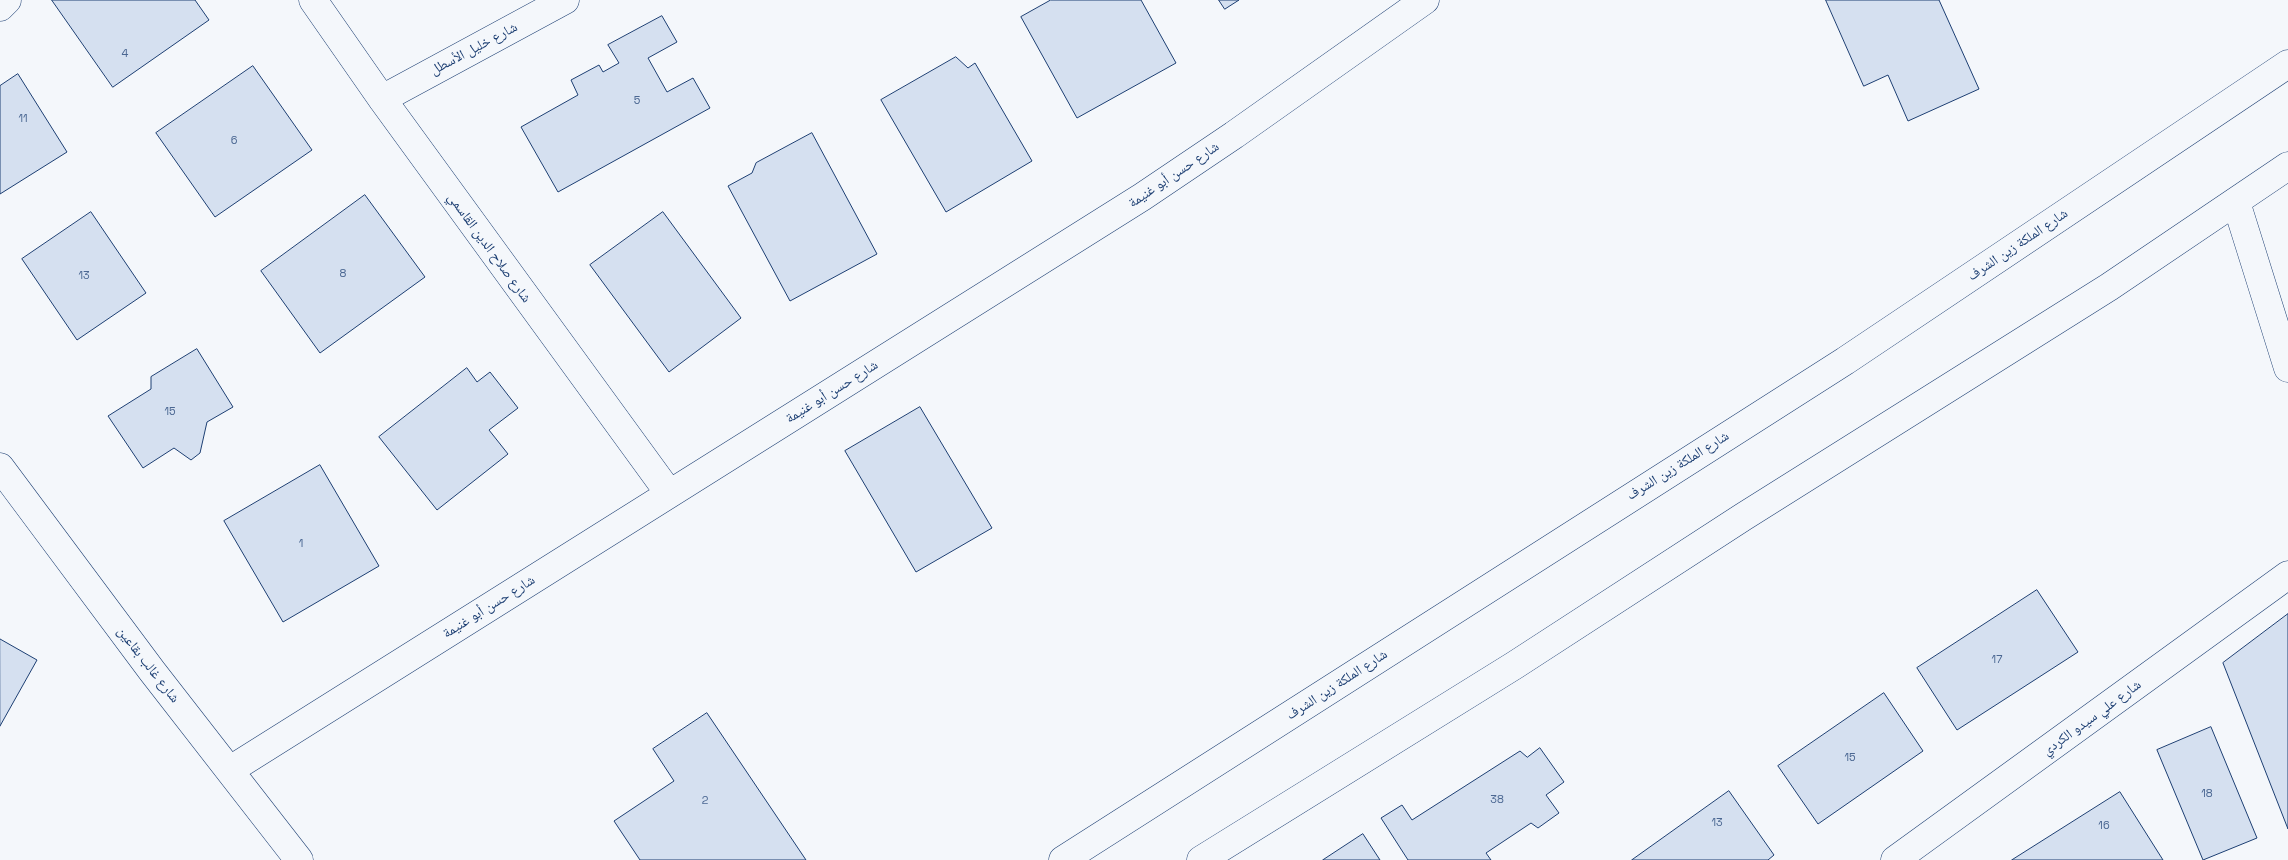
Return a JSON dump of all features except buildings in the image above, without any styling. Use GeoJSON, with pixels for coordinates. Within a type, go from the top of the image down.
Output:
{"type":"FeatureCollection","features":[{"type":"Feature","properties":{"kind":"street"},"geometry":{"type":"LineString","coordinates":[[0,7],[7,0]]}},
{"type":"Feature","properties":{"kind":"street","name":"شارع صلاح الدين القاسمي"},"geometry":{"type":"LineString","coordinates":[[313,0],[382,99],[668,494]]}},
{"type":"Feature","properties":{"kind":"street","name":"شارع خليل الأسطل"},"geometry":{"type":"LineString","coordinates":[[382,99],[566,0]]}},
{"type":"Feature","properties":{"kind":"street","name":"شارع حسن أبو غنيمة"},"geometry":{"type":"LineString","coordinates":[[230,770],[668,494],[846,385],[1142,197],[1287,98],[1425,0]]}},
{"type":"Feature","properties":{"kind":"street","name":"شارع الملكة زين الشرف"},"geometry":{"type":"LineString","coordinates":[[1063,860],[1845,361],[2288,64]]}},
{"type":"Feature","properties":{"kind":"street"},"geometry":{"type":"LineString","coordinates":[[1201,860],[1514,665],[2109,287],[2288,166]]}},
{"type":"Feature","properties":{"kind":"street"},"geometry":{"type":"LineString","coordinates":[[2236,202],[2288,368]]}},
{"type":"Feature","properties":{"kind":"street","name":"شارع غالب بقاعين"},"geometry":{"type":"LineString","coordinates":[[0,468],[152,671],[299,860]]}},
{"type":"Feature","properties":{"kind":"street","name":"شارع علي سيدو الكردي"},"geometry":{"type":"LineString","coordinates":[[1896,860],[2288,575]]}}]}
